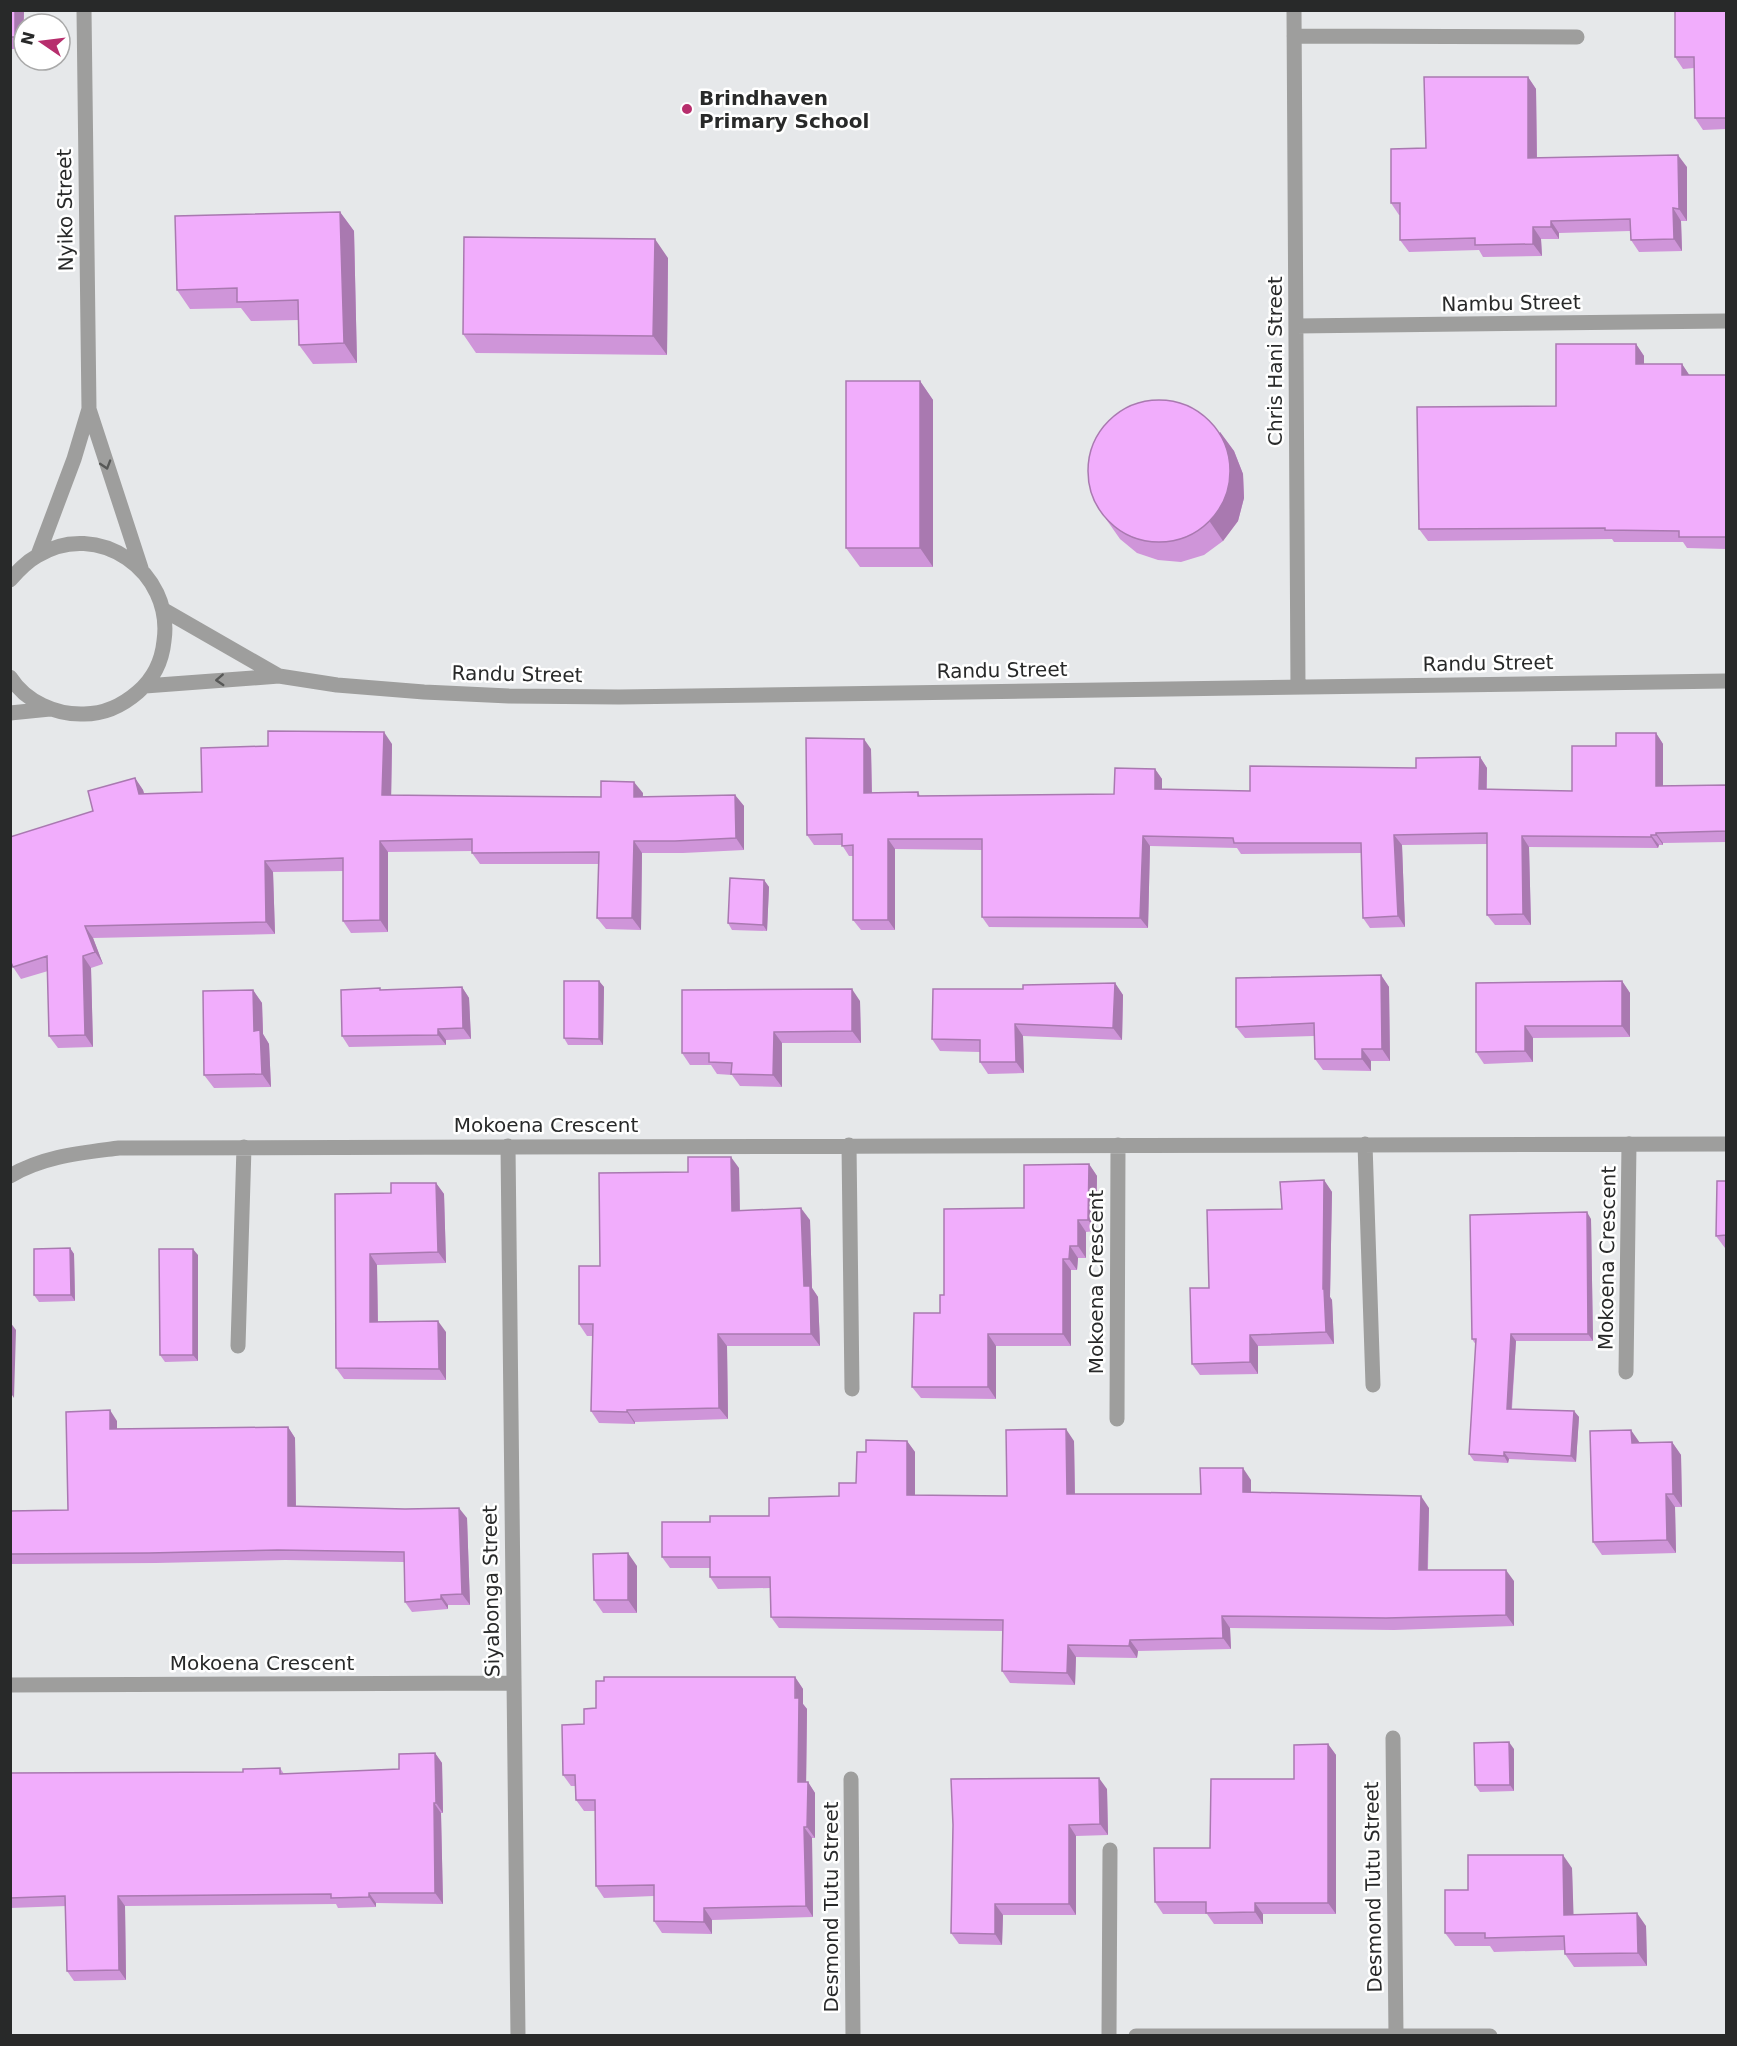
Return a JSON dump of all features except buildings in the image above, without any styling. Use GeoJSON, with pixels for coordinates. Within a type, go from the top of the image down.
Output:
{"type":"FeatureCollection","features":[{"type":"Feature","properties":{"kind":"street","name":"Nyiko Street"},"geometry":{"type":"LineString","coordinates":[[38,555],[74,459],[88,409],[84,10]]}},
{"type":"Feature","properties":{"kind":"street","name":"Chris Hani Street"},"geometry":{"type":"LineString","coordinates":[[1294,10],[1298,687]]}},
{"type":"Feature","properties":{"kind":"street"},"geometry":{"type":"LineString","coordinates":[[1294,36],[1577,37]]}},
{"type":"Feature","properties":{"kind":"street","name":"Nambu Street"},"geometry":{"type":"LineString","coordinates":[[1296,326],[1726,321]]}},
{"type":"Feature","properties":{"kind":"street","name":"Nyiko Street"},"geometry":{"type":"LineString","coordinates":[[88,409],[141,568]]}},
{"type":"Feature","properties":{"kind":"street"},"geometry":{"type":"LineString","coordinates":[[10,580],[38,555],[59,546],[81,543],[103,546],[123,555],[141,568],[155,587],[164,610],[166,630],[163,650],[156,669],[145,686],[129,699],[111,709],[91,714],[70,714],[50,709],[31,698],[10,677]]}},
{"type":"Feature","properties":{"kind":"street","name":"Randu Street"},"geometry":{"type":"LineString","coordinates":[[164,610],[279,676]]}},
{"type":"Feature","properties":{"kind":"street","name":"Randu Street"},"geometry":{"type":"LineString","coordinates":[[145,686],[279,676],[337,685],[424,692],[509,696],[619,697],[1726,681]]}},
{"type":"Feature","properties":{"kind":"street"},"geometry":{"type":"LineString","coordinates":[[10,713],[50,709]]}},
{"type":"Feature","properties":{"kind":"street"},"geometry":{"type":"LineString","coordinates":[[1365,1144],[1373,1385]]}},
{"type":"Feature","properties":{"kind":"street","name":"Mokoena Crescent"},"geometry":{"type":"LineString","coordinates":[[1626,1372],[1629,1144]]}},
{"type":"Feature","properties":{"kind":"street","name":"Mokoena Crescent"},"geometry":{"type":"LineString","coordinates":[[10,1176],[28,1166],[69,1154],[119,1149],[1726,1144]]}},
{"type":"Feature","properties":{"kind":"street"},"geometry":{"type":"LineString","coordinates":[[849,1145],[852,1389]]}},
{"type":"Feature","properties":{"kind":"street","name":"Mokoena Crescent"},"geometry":{"type":"LineString","coordinates":[[1117,1419],[1118,1145]]}},
{"type":"Feature","properties":{"kind":"street","name":"Siyabonga Street"},"geometry":{"type":"LineString","coordinates":[[508,1146],[518,2036]]}},
{"type":"Feature","properties":{"kind":"street"},"geometry":{"type":"LineString","coordinates":[[238,1346],[244,1147]]}},
{"type":"Feature","properties":{"kind":"street","name":"Mokoena Crescent"},"geometry":{"type":"LineString","coordinates":[[10,1685],[513,1683]]}},
{"type":"Feature","properties":{"kind":"street","name":"Desmond Tutu Street"},"geometry":{"type":"LineString","coordinates":[[1393,1738],[1396,2035]]}},
{"type":"Feature","properties":{"kind":"street","name":"Desmond Tutu Street"},"geometry":{"type":"LineString","coordinates":[[851,1779],[853,2036]]}},
{"type":"Feature","properties":{"kind":"street"},"geometry":{"type":"LineString","coordinates":[[1109,2036],[1110,1850]]}},
{"type":"Feature","properties":{"kind":"street"},"geometry":{"type":"LineString","coordinates":[[1136,2036],[1490,2036]]}},
{"type":"Feature","properties":{"kind":"place","name":"Brindhaven Primary School"},"geometry":{"type":"Point","coordinates":[687,109]}}]}
